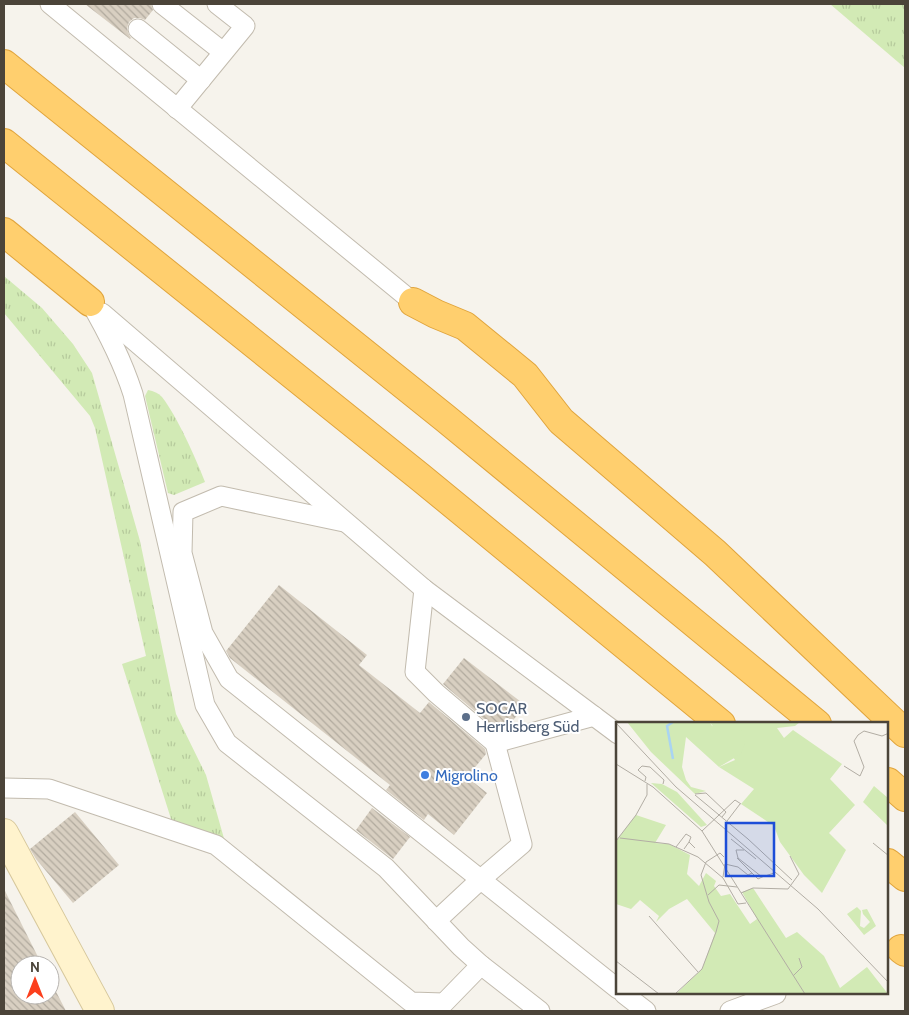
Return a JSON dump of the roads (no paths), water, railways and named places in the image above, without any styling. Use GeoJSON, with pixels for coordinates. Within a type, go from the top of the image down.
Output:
{"type":"FeatureCollection","features":[{"type":"Feature","properties":{"kind":"highway"},"geometry":{"type":"LineString","coordinates":[[4,64],[437,412],[815,722]]}},
{"type":"Feature","properties":{"kind":"highway"},"geometry":{"type":"LineString","coordinates":[[4,143],[428,483],[719,722]]}},
{"type":"Feature","properties":{"kind":"highway"},"geometry":{"type":"LineString","coordinates":[[4,232],[90,302]]}},
{"type":"Feature","properties":{"kind":"highway"},"geometry":{"type":"LineString","coordinates":[[413,302],[465,326],[525,375],[562,421],[715,553],[905,733]]}},
{"type":"Feature","properties":{"kind":"highway"},"geometry":{"type":"LineString","coordinates":[[889,783],[905,797]]}},
{"type":"Feature","properties":{"kind":"highway"},"geometry":{"type":"LineString","coordinates":[[889,864],[905,878]]}},
{"type":"Feature","properties":{"kind":"main road"},"geometry":{"type":"LineString","coordinates":[[4,833],[100,1011]]}},
{"type":"Feature","properties":{"kind":"lane"},"geometry":{"type":"LineString","coordinates":[[50,4],[413,302]]}},
{"type":"Feature","properties":{"kind":"lane"},"geometry":{"type":"LineString","coordinates":[[162,4],[223,52]]}},
{"type":"Feature","properties":{"kind":"lane"},"geometry":{"type":"LineString","coordinates":[[177,109],[245,26],[217,4]]}},
{"type":"Feature","properties":{"kind":"lane"},"geometry":{"type":"LineString","coordinates":[[138,29],[201,80]]}},
{"type":"Feature","properties":{"kind":"lane"},"geometry":{"type":"LineString","coordinates":[[90,302],[424,589],[616,732]]}},
{"type":"Feature","properties":{"kind":"lane"},"geometry":{"type":"LineString","coordinates":[[90,302],[117,351],[134,394],[205,705],[227,743],[386,868],[481,965],[540,1011]]}},
{"type":"Feature","properties":{"kind":"lane"},"geometry":{"type":"LineString","coordinates":[[344,522],[220,496],[183,512],[182,553],[203,633],[229,679],[616,987]]}},
{"type":"Feature","properties":{"kind":"lane"},"geometry":{"type":"LineString","coordinates":[[424,589],[415,672],[436,693],[495,743],[522,844],[436,921]]}},
{"type":"Feature","properties":{"kind":"lane"},"geometry":{"type":"LineString","coordinates":[[495,743],[594,716]]}},
{"type":"Feature","properties":{"kind":"lane"},"geometry":{"type":"LineString","coordinates":[[4,788],[49,789],[216,845],[411,1002],[444,1003],[481,965]]}},
{"type":"Feature","properties":{"kind":"lane"},"geometry":{"type":"LineString","coordinates":[[625,995],[646,1011]]}},
{"type":"Feature","properties":{"kind":"lane"},"geometry":{"type":"LineString","coordinates":[[730,1011],[773,995]]}},
{"type":"Feature","properties":{"kind":"place","name":"SOCAR Herrlisberg Süd"},"geometry":{"type":"Point","coordinates":[466,717]}},
{"type":"Feature","properties":{"kind":"place","name":"Migrolino"},"geometry":{"type":"Point","coordinates":[425,775]}}]}
